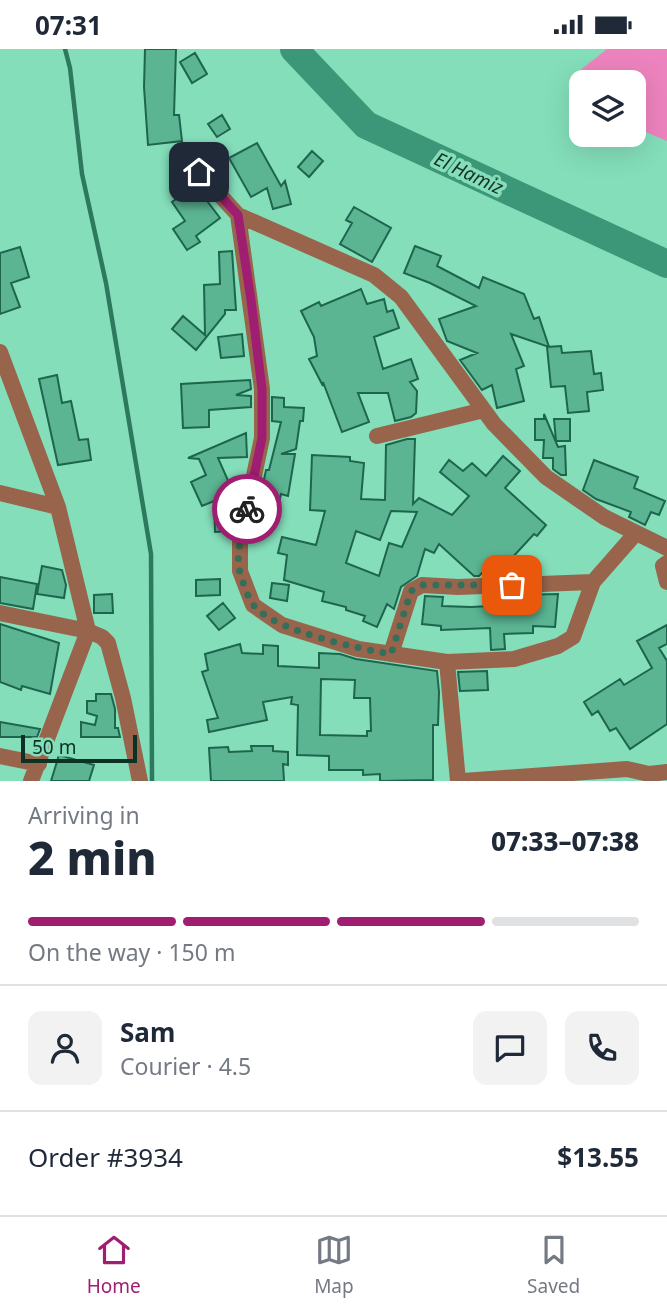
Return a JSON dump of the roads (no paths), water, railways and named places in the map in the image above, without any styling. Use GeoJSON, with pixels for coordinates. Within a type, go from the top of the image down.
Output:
{"type":"FeatureCollection","features":[{"type":"Feature","properties":{"kind":"street"},"geometry":{"type":"LineString","coordinates":[[199,172],[238,215],[374,275],[401,297],[494,424],[546,477],[604,517],[667,548]]}},
{"type":"Feature","properties":{"kind":"street"},"geometry":{"type":"LineString","coordinates":[[238,215],[262,389],[262,438],[240,543],[240,571],[253,605],[282,625],[358,649],[447,662],[514,659],[558,646],[573,637],[593,582],[636,533]]}},
{"type":"Feature","properties":{"kind":"street"},"geometry":{"type":"LineString","coordinates":[[1,355],[58,507],[88,631],[31,781]]}},
{"type":"Feature","properties":{"kind":"street"},"geometry":{"type":"LineString","coordinates":[[377,436],[484,410]]}},
{"type":"Feature","properties":{"kind":"street"},"geometry":{"type":"LineString","coordinates":[[0,493],[58,507]]}},
{"type":"Feature","properties":{"kind":"street"},"geometry":{"type":"LineString","coordinates":[[667,563],[663,566],[667,582]]}},
{"type":"Feature","properties":{"kind":"street"},"geometry":{"type":"LineString","coordinates":[[391,654],[411,591],[422,585],[458,587],[593,582]]}},
{"type":"Feature","properties":{"kind":"street"},"geometry":{"type":"LineString","coordinates":[[0,613],[88,631],[108,643],[123,698],[140,781]]}},
{"type":"Feature","properties":{"kind":"street"},"geometry":{"type":"LineString","coordinates":[[447,662],[461,781],[667,772]]}},
{"type":"Feature","properties":{"kind":"street"},"geometry":{"type":"LineString","coordinates":[[0,756],[39,764]]}},
{"type":"Feature","properties":{"kind":"waterway"},"geometry":{"type":"LineString","coordinates":[[65,49],[70,68],[82,174],[106,283],[151,554],[152,781]]}},
{"type":"Feature","properties":{"kind":"waterway","name":"El Hamiz"},"geometry":{"type":"LineString","coordinates":[[294,49],[366,125],[667,264]]}}]}
